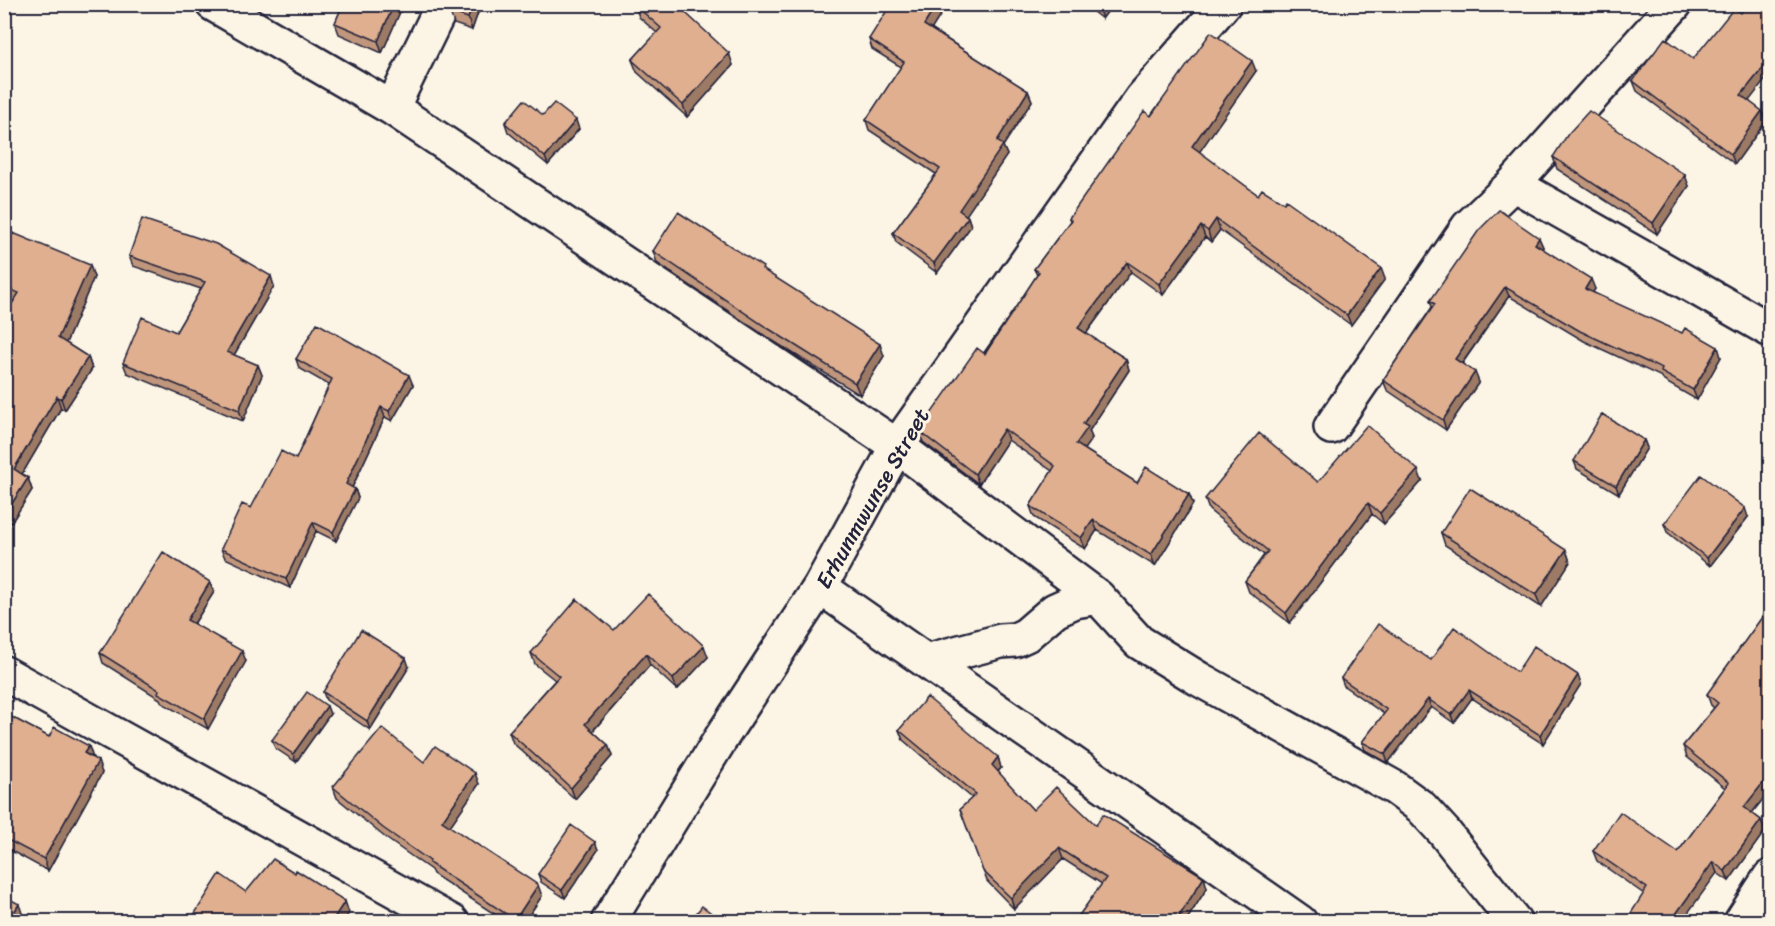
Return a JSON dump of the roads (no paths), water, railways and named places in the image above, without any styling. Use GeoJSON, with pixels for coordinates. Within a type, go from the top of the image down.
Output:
{"type":"FeatureCollection","features":[{"type":"Feature","properties":{"kind":"street"},"geometry":{"type":"LineString","coordinates":[[213,4],[392,108],[897,446],[1098,597],[1138,642],[1199,679],[1395,788],[1421,807],[1444,832],[1515,921]]}},
{"type":"Feature","properties":{"kind":"street"},"geometry":{"type":"LineString","coordinates":[[392,108],[443,4]]}},
{"type":"Feature","properties":{"kind":"street","name":"Erhunmwunse Street"},"geometry":{"type":"LineString","coordinates":[[608,921],[723,735],[820,587],[897,446],[1142,98],[1224,4]]}},
{"type":"Feature","properties":{"kind":"street"},"geometry":{"type":"LineString","coordinates":[[1331,427],[1468,227],[1513,184],[1675,4]]}},
{"type":"Feature","properties":{"kind":"street"},"geometry":{"type":"LineString","coordinates":[[1513,184],[1770,330]]}},
{"type":"Feature","properties":{"kind":"street"},"geometry":{"type":"LineString","coordinates":[[820,587],[1299,921]]}},
{"type":"Feature","properties":{"kind":"street"},"geometry":{"type":"LineString","coordinates":[[926,661],[1001,641],[1015,640],[1026,635],[1055,610],[1076,601],[1098,597]]}},
{"type":"Feature","properties":{"kind":"street"},"geometry":{"type":"LineString","coordinates":[[4,673],[452,921]]}},
{"type":"Feature","properties":{"kind":"street"},"geometry":{"type":"LineString","coordinates":[[1741,921],[1770,877]]}}]}
